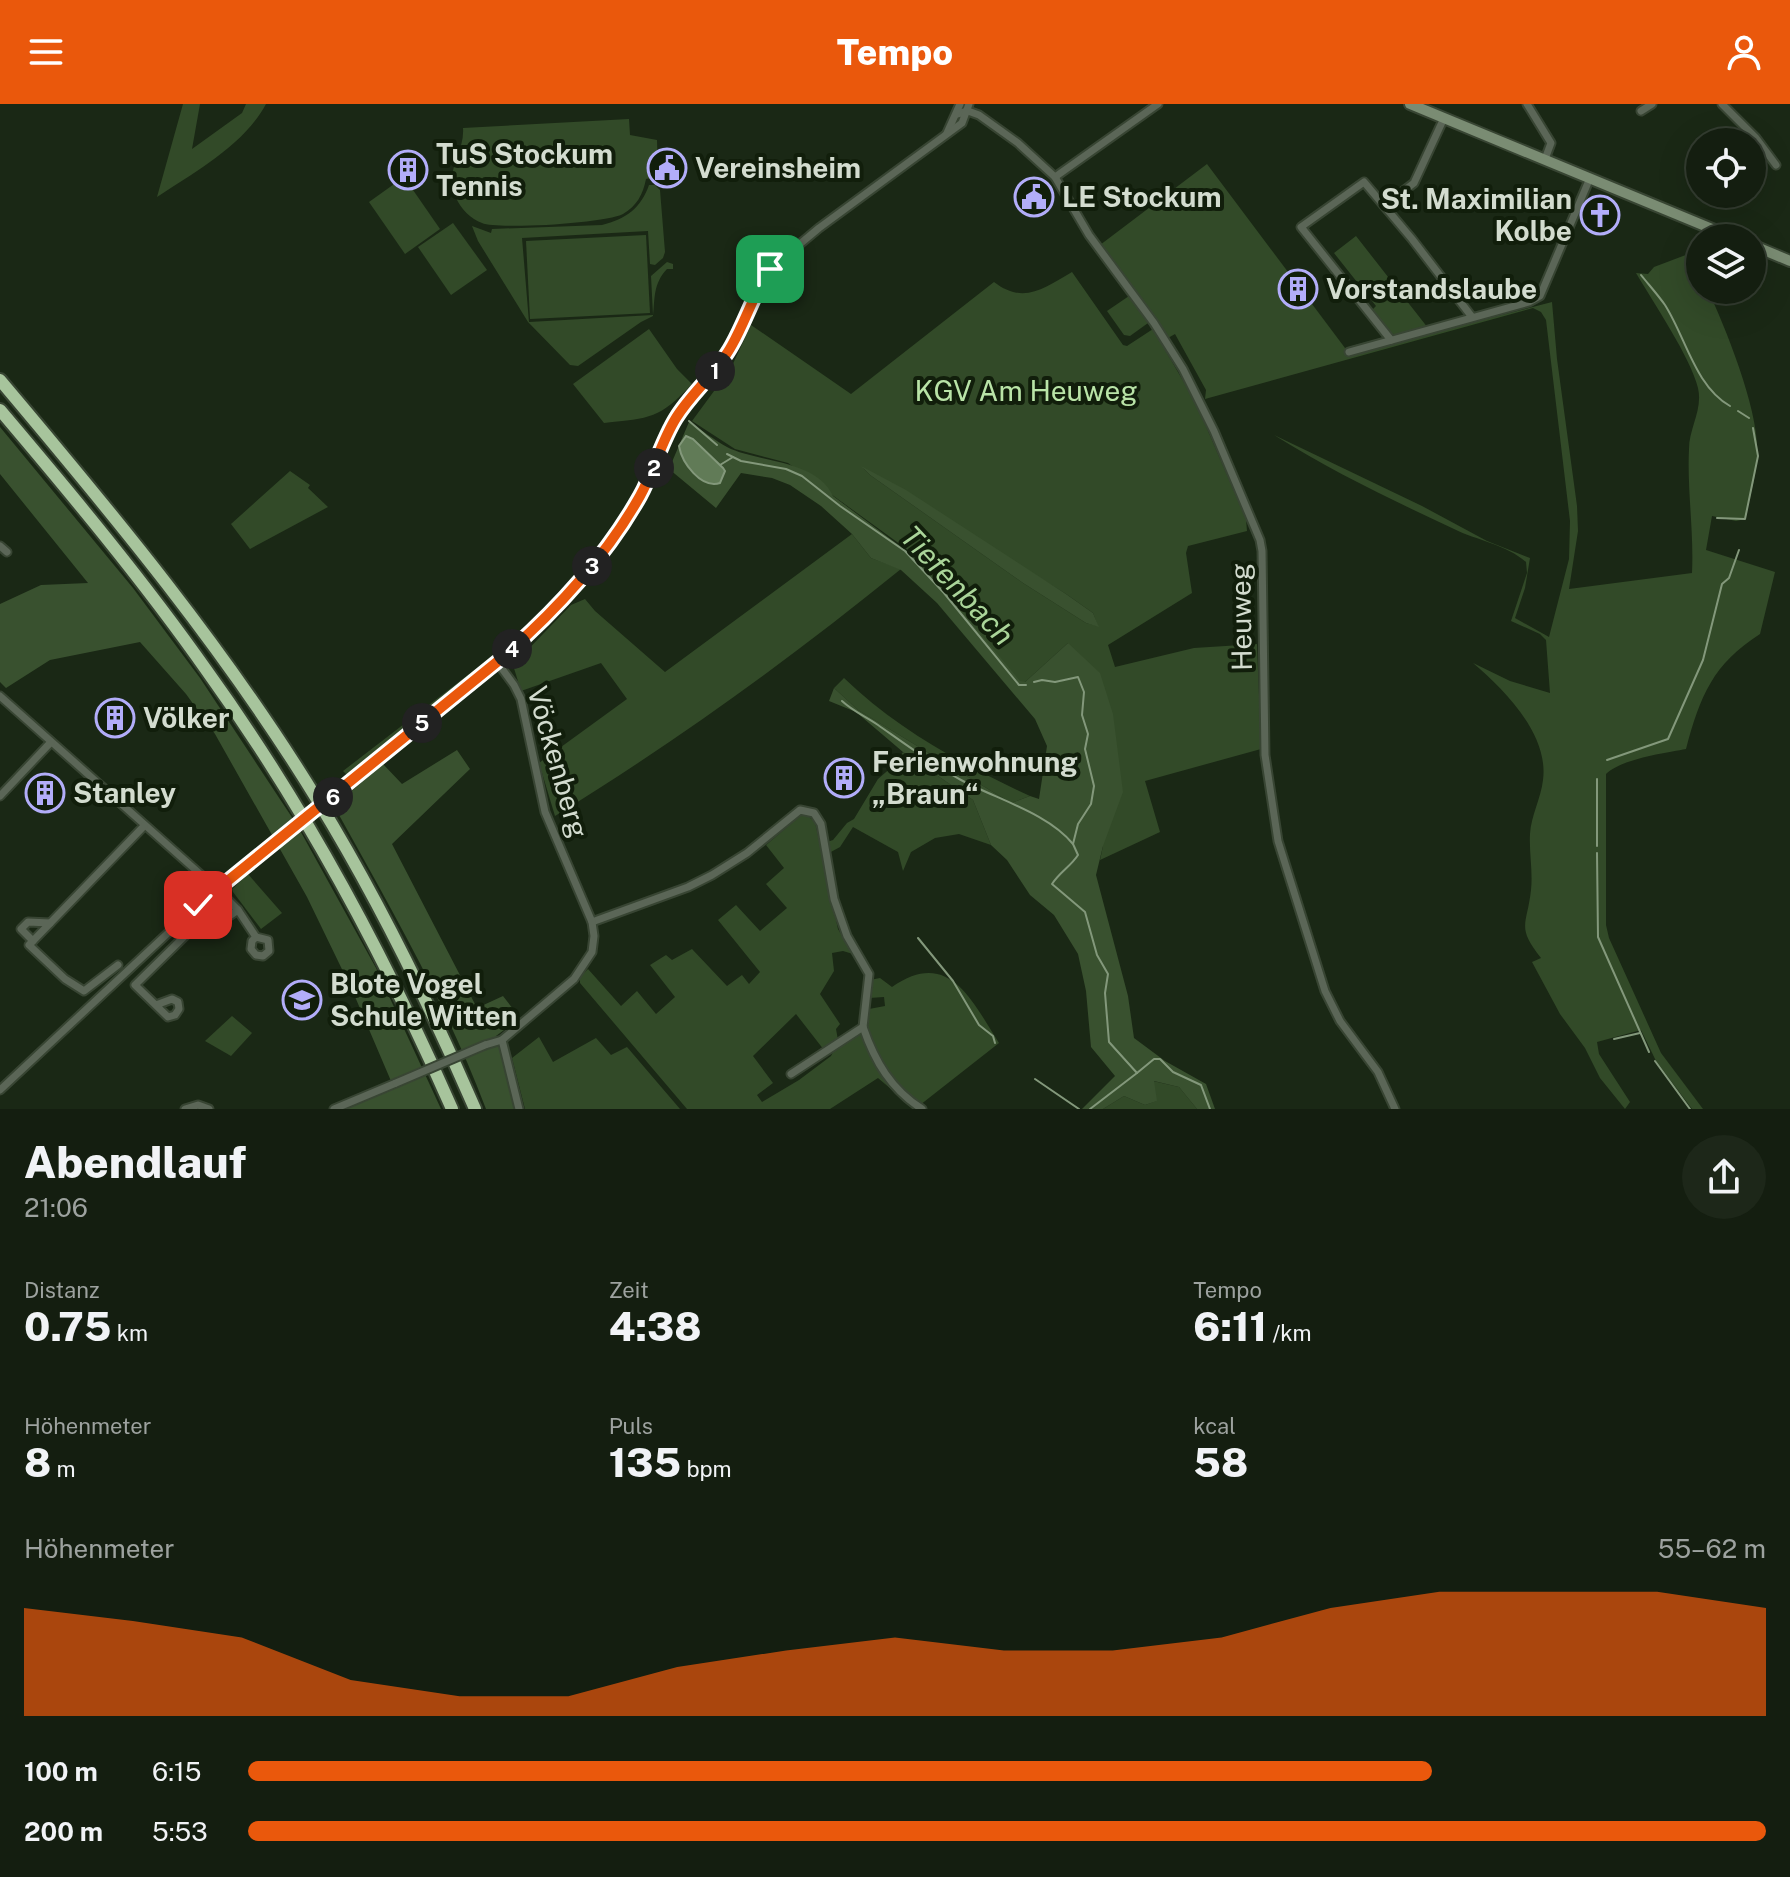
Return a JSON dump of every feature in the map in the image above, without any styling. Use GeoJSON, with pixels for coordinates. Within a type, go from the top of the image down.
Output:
{"type":"FeatureCollection","features":[{"type":"Feature","properties":{"kind":"highway"},"geometry":{"type":"LineString","coordinates":[[0,380],[154,566],[220,655],[316,798],[400,948],[475,1109]]}},
{"type":"Feature","properties":{"kind":"highway"},"geometry":{"type":"LineString","coordinates":[[0,410],[114,548],[192,650],[300,812],[362,921],[452,1109]]}},
{"type":"Feature","properties":{"kind":"main road"},"geometry":{"type":"LineString","coordinates":[[1410,104],[1700,224]]}},
{"type":"Feature","properties":{"kind":"main road"},"geometry":{"type":"LineString","coordinates":[[1766,251],[1790,261]]}},
{"type":"Feature","properties":{"kind":"street"},"geometry":{"type":"LineString","coordinates":[[947,133],[960,104]]}},
{"type":"Feature","properties":{"kind":"street"},"geometry":{"type":"LineString","coordinates":[[1055,177],[1158,104]]}},
{"type":"Feature","properties":{"kind":"street"},"geometry":{"type":"LineString","coordinates":[[1527,104],[1551,143],[1545,159]]}},
{"type":"Feature","properties":{"kind":"street"},"geometry":{"type":"LineString","coordinates":[[1641,111],[1652,104]]}},
{"type":"Feature","properties":{"kind":"street"},"geometry":{"type":"LineString","coordinates":[[1722,104],[1756,138],[1776,165]]}},
{"type":"Feature","properties":{"kind":"street"},"geometry":{"type":"LineString","coordinates":[[957,114],[969,108]]}},
{"type":"Feature","properties":{"kind":"street"},"geometry":{"type":"LineString","coordinates":[[0,1090],[217,889],[497,662],[562,600],[620,528],[650,477],[675,420],[732,345],[770,269],[819,228],[962,123],[969,108]]}},
{"type":"Feature","properties":{"kind":"street","name":"Heuweg"},"geometry":{"type":"LineString","coordinates":[[969,108],[1018,143],[1055,177],[1089,235],[1154,323],[1183,369],[1214,431],[1260,540],[1263,563],[1265,755],[1278,841],[1325,991],[1340,1021],[1378,1072],[1395,1109]]}},
{"type":"Feature","properties":{"kind":"street"},"geometry":{"type":"LineString","coordinates":[[1385,205],[1414,183],[1444,118]]}},
{"type":"Feature","properties":{"kind":"street"},"geometry":{"type":"LineString","coordinates":[[1349,352],[1529,302],[1540,296],[1590,178]]}},
{"type":"Feature","properties":{"kind":"street"},"geometry":{"type":"LineString","coordinates":[[1391,340],[1301,227],[1364,182],[1472,317]]}},
{"type":"Feature","properties":{"kind":"street","name":"Vöckenberg"},"geometry":{"type":"LineString","coordinates":[[497,662],[521,699],[545,812],[592,922]]}},
{"type":"Feature","properties":{"kind":"street"},"geometry":{"type":"LineString","coordinates":[[0,696],[217,889],[238,910],[256,937]]}},
{"type":"Feature","properties":{"kind":"street"},"geometry":{"type":"LineString","coordinates":[[0,796],[51,742]]}},
{"type":"Feature","properties":{"kind":"street"},"geometry":{"type":"LineString","coordinates":[[334,1109],[502,1040],[574,979],[592,952],[592,922],[688,887],[712,875],[805,809],[814,813],[821,824],[834,899],[847,936],[869,974],[863,1027],[885,1077],[922,1109]]}},
{"type":"Feature","properties":{"kind":"street"},"geometry":{"type":"LineString","coordinates":[[118,965],[92,987],[80,990],[29,945],[144,826]]}},
{"type":"Feature","properties":{"kind":"street"},"geometry":{"type":"LineString","coordinates":[[156,1005],[135,985],[197,924],[206,920],[219,923],[238,910]]}},
{"type":"Feature","properties":{"kind":"street"},"geometry":{"type":"LineString","coordinates":[[33,941],[21,929],[28,922],[50,923]]}},
{"type":"Feature","properties":{"kind":"street"},"geometry":{"type":"LineString","coordinates":[[791,1074],[863,1027]]}},
{"type":"Feature","properties":{"kind":"street"},"geometry":{"type":"LineString","coordinates":[[502,1040],[519,1109]]}},
{"type":"Feature","properties":{"kind":"street"},"geometry":{"type":"LineString","coordinates":[[185,1109],[198,1105],[209,1109]]}},
{"type":"Feature","properties":{"kind":"green space"},"geometry":{"type":"Polygon","coordinates":[[[183,104],[200,104],[192,149],[242,113],[246,104],[266,104],[257,119],[232,145],[157,197],[183,104]]]}},
{"type":"Feature","properties":{"kind":"green space"},"geometry":{"type":"Polygon","coordinates":[[[629,119],[630,135],[657,140],[658,173],[646,179],[639,199],[623,214],[576,223],[492,225],[470,216],[456,198],[452,179],[463,128],[629,119]]]}},
{"type":"Feature","properties":{"kind":"green space"},"geometry":{"type":"Polygon","coordinates":[[[1207,164],[1345,348],[1370,341],[1372,348],[1552,302],[1577,506],[1578,531],[1569,589],[1692,573],[1689,449],[1699,404],[1698,388],[1680,346],[1636,273],[1648,274],[1654,267],[1686,255],[1686,304],[1714,304],[1748,396],[1757,439],[1755,473],[1745,519],[1736,521],[1712,516],[1706,550],[1775,572],[1760,634],[1731,657],[1711,683],[1703,697],[1686,749],[1622,764],[1606,774],[1606,925],[1661,1053],[1703,1109],[1692,1109],[1656,1061],[1641,1030],[1597,1042],[1599,1054],[1630,1102],[1625,1109],[1600,1078],[1532,962],[1541,958],[1528,939],[1525,926],[1531,883],[1530,834],[1542,787],[1543,763],[1532,730],[1522,715],[1498,686],[1473,663],[1510,681],[1550,693],[1546,640],[1540,634],[1511,621],[1527,573],[1526,562],[1510,551],[1454,529],[1362,485],[1274,435],[1487,541],[1530,558],[1525,588],[1515,618],[1549,637],[1569,559],[1570,521],[1546,320],[1541,312],[1533,308],[1205,399],[1206,390],[1175,334],[1168,338],[1100,245],[1207,164]]]}},
{"type":"Feature","properties":{"kind":"green space"},"geometry":{"type":"Polygon","coordinates":[[[404,177],[440,229],[405,254],[369,202],[404,177]]]}},
{"type":"Feature","properties":{"kind":"green space"},"geometry":{"type":"Polygon","coordinates":[[[649,185],[655,185],[660,190],[665,252],[655,265],[650,264],[648,231],[522,238],[529,322],[653,315],[651,276],[667,262],[673,264],[673,269],[667,269],[657,286],[653,316],[578,366],[570,365],[528,322],[472,226],[491,233],[492,229],[602,225],[632,211],[649,185]]]}},
{"type":"Feature","properties":{"kind":"green space"},"geometry":{"type":"Polygon","coordinates":[[[453,223],[487,270],[451,295],[418,247],[453,223]]]}},
{"type":"Feature","properties":{"kind":"green space"},"geometry":{"type":"Polygon","coordinates":[[[646,235],[650,313],[530,319],[526,241],[646,235]]]}},
{"type":"Feature","properties":{"kind":"green space"},"geometry":{"type":"Polygon","coordinates":[[[1356,236],[1428,328],[1392,336],[1371,311],[1376,306],[1334,253],[1356,236]]]}},
{"type":"Feature","properties":{"kind":"green space","name":"KGV Am Heuweg"},"geometry":{"type":"Polygon","coordinates":[[[1072,272],[1123,345],[1127,346],[1153,329],[1196,403],[1246,519],[1247,531],[1188,546],[1186,553],[1192,593],[1108,645],[1115,667],[1194,648],[1257,644],[1261,749],[1145,781],[1160,832],[1100,860],[1103,846],[1068,643],[1025,682],[1020,682],[908,550],[788,463],[735,449],[692,421],[731,368],[751,325],[851,394],[994,282],[1015,292],[1034,292],[1072,272]],[[863,468],[1023,583],[1086,623],[1098,626],[1093,613],[863,468]]]}},
{"type":"Feature","properties":{"kind":"green space"},"geometry":{"type":"Polygon","coordinates":[[[1129,296],[1148,323],[1130,336],[1124,335],[1107,311],[1129,296]]]}},
{"type":"Feature","properties":{"kind":"green space"},"geometry":{"type":"Polygon","coordinates":[[[649,329],[677,369],[692,384],[671,404],[653,415],[604,423],[573,384],[649,329]]]}},
{"type":"Feature","properties":{"kind":"green space"},"geometry":{"type":"Polygon","coordinates":[[[290,471],[310,485],[308,488],[328,507],[250,549],[231,524],[290,471]]]}},
{"type":"Feature","properties":{"kind":"green space"},"geometry":{"type":"Polygon","coordinates":[[[852,534],[871,558],[901,569],[732,698],[555,816],[539,763],[627,699],[601,663],[521,691],[513,665],[571,605],[585,599],[665,672],[852,534]]]}},
{"type":"Feature","properties":{"kind":"green space"},"geometry":{"type":"Polygon","coordinates":[[[486,661],[469,675],[471,677],[348,776],[343,771],[486,661]]]}},
{"type":"Feature","properties":{"kind":"green space"},"geometry":{"type":"Polygon","coordinates":[[[844,678],[886,714],[932,745],[1030,796],[1011,803],[858,710],[834,688],[844,678]]]}},
{"type":"Feature","properties":{"kind":"green space"},"geometry":{"type":"Polygon","coordinates":[[[903,752],[973,800],[991,845],[959,834],[935,838],[911,852],[903,871],[898,852],[853,827],[840,847],[829,853],[827,842],[854,819],[878,779],[903,752]]]}},
{"type":"Feature","properties":{"kind":"green space"},"geometry":{"type":"Polygon","coordinates":[[[806,814],[815,822],[838,929],[853,954],[843,951],[832,953],[834,971],[820,994],[840,1024],[836,1029],[838,1040],[824,1050],[796,1014],[753,1056],[773,1083],[757,1095],[762,1102],[799,1080],[831,1056],[835,1048],[862,1031],[869,1023],[869,1009],[885,1006],[884,997],[869,998],[870,980],[880,978],[892,987],[912,976],[929,973],[944,976],[968,996],[999,1043],[920,1105],[909,1097],[904,1100],[878,1078],[830,1109],[687,1109],[580,983],[580,977],[588,969],[621,1006],[637,991],[656,1014],[675,997],[650,965],[666,955],[672,960],[692,949],[727,986],[742,975],[749,984],[760,972],[718,920],[736,905],[760,931],[787,908],[766,884],[784,868],[766,845],[806,814]]]}},
{"type":"Feature","properties":{"kind":"green space"},"geometry":{"type":"Polygon","coordinates":[[[248,874],[282,913],[261,929],[232,889],[248,874]]]}},
{"type":"Feature","properties":{"kind":"green space"},"geometry":{"type":"Polygon","coordinates":[[[232,1016],[252,1033],[231,1056],[205,1041],[232,1016]]]}},
{"type":"Feature","properties":{"kind":"green space"},"geometry":{"type":"Polygon","coordinates":[[[539,1037],[553,1062],[596,1038],[611,1055],[627,1047],[680,1109],[525,1109],[512,1058],[539,1037]]]}},
{"type":"Feature","properties":{"kind":"green space"},"geometry":{"type":"Polygon","coordinates":[[[1153,1081],[1179,1087],[1197,1109],[1103,1109],[1124,1096],[1145,1105],[1156,1101],[1153,1081]]]}},
{"type":"Feature","properties":{"kind":"shaded area"},"geometry":{"type":"Polygon","coordinates":[[[689,422],[727,447],[814,475],[833,496],[920,561],[1020,681],[1025,682],[1068,643],[1100,673],[1113,714],[1123,792],[1096,875],[1128,996],[1134,1038],[1165,1061],[1206,1084],[1215,1109],[1197,1109],[1179,1087],[1154,1081],[1157,1101],[1145,1105],[1124,1096],[1103,1109],[1082,1109],[1115,1076],[1091,1047],[1086,991],[1078,954],[1054,915],[1030,895],[1007,860],[991,845],[973,800],[903,752],[856,712],[829,701],[834,688],[858,710],[1011,803],[1030,796],[1039,799],[1047,746],[1035,719],[937,603],[901,570],[871,558],[852,534],[821,506],[790,485],[772,478],[741,473],[716,508],[669,469],[689,422]]]}},
{"type":"Feature","properties":{"kind":"shaded area"},"geometry":{"type":"Polygon","coordinates":[[[0,427],[133,588],[200,678],[297,825],[376,968],[441,1109],[339,1109],[388,1086],[391,1081],[307,897],[215,734],[186,694],[140,642],[50,660],[6,688],[0,682],[0,604],[41,585],[88,583],[0,474],[0,427]]]}},
{"type":"Feature","properties":{"kind":"shaded area"},"geometry":{"type":"Polygon","coordinates":[[[686,436],[723,468],[725,471],[720,483],[706,482],[688,467],[679,446],[686,436]]]}},
{"type":"Feature","properties":{"kind":"shaded area"},"geometry":{"type":"Polygon","coordinates":[[[861,466],[906,490],[1066,594],[1093,613],[1099,627],[1086,623],[1023,583],[861,466]]]}},
{"type":"Feature","properties":{"kind":"shaded area"},"geometry":{"type":"Polygon","coordinates":[[[457,750],[470,769],[392,844],[477,1008],[503,996],[520,1018],[496,1036],[517,1109],[486,1109],[435,993],[334,806],[383,764],[402,784],[457,750]]]}},
{"type":"Feature","properties":{"kind":"waterway"},"geometry":{"type":"LineString","coordinates":[[1641,275],[1665,305],[1708,386],[1730,406]]}},
{"type":"Feature","properties":{"kind":"waterway"},"geometry":{"type":"LineString","coordinates":[[1738,411],[1749,418]]}},
{"type":"Feature","properties":{"kind":"waterway","name":"Tiefenbach"},"geometry":{"type":"LineString","coordinates":[[689,421],[717,445]]}},
{"type":"Feature","properties":{"kind":"waterway"},"geometry":{"type":"LineString","coordinates":[[1717,518],[1745,519],[1758,456],[1753,428]]}},
{"type":"Feature","properties":{"kind":"waterway","name":"Tiefenbach"},"geometry":{"type":"LineString","coordinates":[[727,454],[741,461],[786,469],[802,476],[905,551],[944,593],[1019,685],[1026,685]]}},
{"type":"Feature","properties":{"kind":"waterway"},"geometry":{"type":"LineString","coordinates":[[720,465],[733,457]]}},
{"type":"Feature","properties":{"kind":"waterway"},"geometry":{"type":"LineString","coordinates":[[1607,760],[1668,739],[1703,660],[1722,584],[1729,578],[1739,550]]}},
{"type":"Feature","properties":{"kind":"waterway","name":"Tiefenbach"},"geometry":{"type":"LineString","coordinates":[[1034,682],[1078,677],[1084,692],[1082,715],[1088,734],[1085,749],[1094,786],[1091,804],[1078,824],[1073,844],[1078,855],[1052,884],[1085,912],[1097,955],[1108,974],[1105,993],[1109,1042],[1137,1073],[1154,1059],[1160,1059],[1173,1072],[1201,1085],[1210,1109]]}},
{"type":"Feature","properties":{"kind":"waterway"},"geometry":{"type":"LineString","coordinates":[[842,701],[950,774],[1050,824],[1073,844]]}},
{"type":"Feature","properties":{"kind":"waterway"},"geometry":{"type":"LineString","coordinates":[[1597,779],[1597,846]]}},
{"type":"Feature","properties":{"kind":"waterway"},"geometry":{"type":"LineString","coordinates":[[1597,853],[1598,937],[1649,1052]]}},
{"type":"Feature","properties":{"kind":"waterway"},"geometry":{"type":"LineString","coordinates":[[918,938],[953,981],[979,1025],[993,1036],[995,1043]]}},
{"type":"Feature","properties":{"kind":"waterway"},"geometry":{"type":"LineString","coordinates":[[1614,1039],[1640,1033]]}},
{"type":"Feature","properties":{"kind":"waterway"},"geometry":{"type":"LineString","coordinates":[[1655,1061],[1690,1109]]}},
{"type":"Feature","properties":{"kind":"waterway"},"geometry":{"type":"LineString","coordinates":[[1090,1109],[1137,1073]]}},
{"type":"Feature","properties":{"kind":"waterway"},"geometry":{"type":"LineString","coordinates":[[1035,1079],[1079,1109]]}},
{"type":"Feature","properties":{"kind":"place","name":"Vereinsheim"},"geometry":{"type":"Point","coordinates":[667,168]}},
{"type":"Feature","properties":{"kind":"place","name":"TuS Stockum Tennis"},"geometry":{"type":"Point","coordinates":[408,170]}},
{"type":"Feature","properties":{"kind":"place","name":"LE Stockum"},"geometry":{"type":"Point","coordinates":[1034,197]}},
{"type":"Feature","properties":{"kind":"place","name":"St. Maximilian Kolbe"},"geometry":{"type":"Point","coordinates":[1600,215]}},
{"type":"Feature","properties":{"kind":"place","name":"Vorstandslaube"},"geometry":{"type":"Point","coordinates":[1298,289]}},
{"type":"Feature","properties":{"kind":"place","name":"Völker"},"geometry":{"type":"Point","coordinates":[115,718]}},
{"type":"Feature","properties":{"kind":"place","name":"Ferienwohnung „Braun“"},"geometry":{"type":"Point","coordinates":[844,778]}},
{"type":"Feature","properties":{"kind":"place","name":"Stanley"},"geometry":{"type":"Point","coordinates":[45,793]}},
{"type":"Feature","properties":{"kind":"place","name":"Blote Vogel Schule Witten"},"geometry":{"type":"Point","coordinates":[302,1000]}},
{"type":"Feature","properties":{"kind":"route"},"geometry":{"type":"LineString","coordinates":[[198,905],[497,662],[585,576],[639,498],[675,420],[732,345],[770,269]]}}]}
